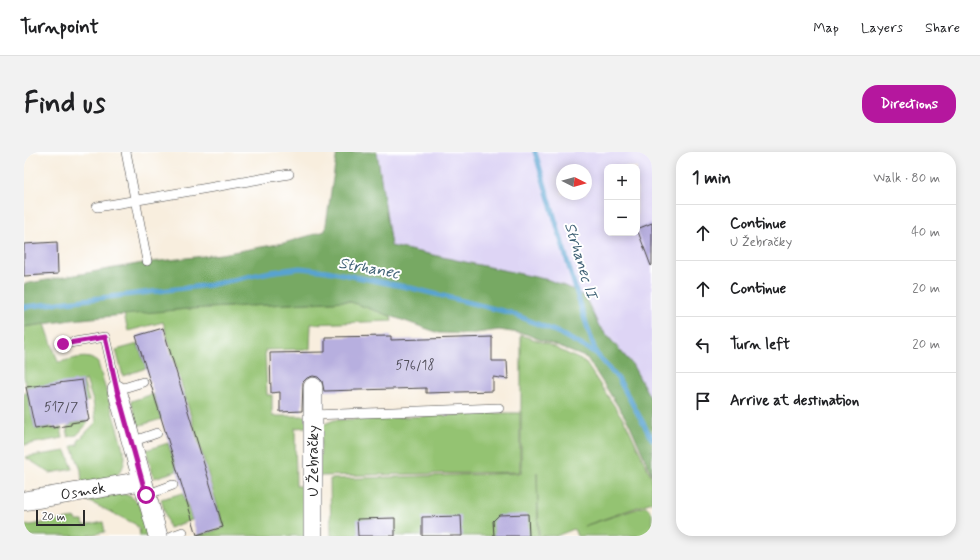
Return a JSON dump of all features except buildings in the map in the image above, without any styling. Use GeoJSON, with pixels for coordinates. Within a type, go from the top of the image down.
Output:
{"type":"FeatureCollection","features":[{"type":"Feature","properties":{"kind":"street","name":"U Žebračky"},"geometry":{"type":"LineString","coordinates":[[313,387],[314,536]]}},
{"type":"Feature","properties":{"kind":"street"},"geometry":{"type":"LineString","coordinates":[[117,390],[158,536]]}},
{"type":"Feature","properties":{"kind":"street","name":"Osmek"},"geometry":{"type":"LineString","coordinates":[[24,501],[144,488]]}},
{"type":"Feature","properties":{"kind":"lane"},"geometry":{"type":"LineString","coordinates":[[126,152],[147,261]]}},
{"type":"Feature","properties":{"kind":"lane"},"geometry":{"type":"LineString","coordinates":[[97,207],[289,174]]}},
{"type":"Feature","properties":{"kind":"lane"},"geometry":{"type":"LineString","coordinates":[[63,344],[105,337],[117,390],[143,382]]}},
{"type":"Feature","properties":{"kind":"lane"},"geometry":{"type":"LineString","coordinates":[[313,415],[499,408]]}},
{"type":"Feature","properties":{"kind":"lane"},"geometry":{"type":"LineString","coordinates":[[131,442],[157,433]]}},
{"type":"Feature","properties":{"kind":"lane"},"geometry":{"type":"LineString","coordinates":[[144,488],[173,485]]}},
{"type":"Feature","properties":{"kind":"lane"},"geometry":{"type":"LineString","coordinates":[[172,536],[183,532]]}},
{"type":"Feature","properties":{"kind":"shaded area"},"geometry":{"type":"Polygon","coordinates":[[[377,152],[652,152],[652,401],[632,364],[599,326],[585,297],[572,289],[549,280],[391,246],[377,152]]]}},
{"type":"Feature","properties":{"kind":"green space"},"geometry":{"type":"Polygon","coordinates":[[[337,152],[377,152],[391,246],[549,280],[572,289],[585,297],[599,326],[632,364],[652,401],[652,475],[630,425],[587,358],[526,334],[499,330],[469,334],[439,333],[348,301],[187,309],[71,320],[24,327],[24,284],[143,263],[221,254],[284,243],[325,231],[337,152]]]}},
{"type":"Feature","properties":{"kind":"green space"},"geometry":{"type":"Polygon","coordinates":[[[348,301],[391,316],[392,321],[311,324],[310,349],[265,350],[267,395],[272,395],[272,416],[306,416],[307,427],[295,428],[296,486],[307,486],[308,536],[196,536],[224,528],[163,322],[128,331],[124,314],[187,309],[348,301]]]}},
{"type":"Feature","properties":{"kind":"green space"},"geometry":{"type":"Polygon","coordinates":[[[45,324],[58,362],[84,357],[98,363],[125,456],[124,465],[121,471],[111,478],[82,484],[81,470],[72,446],[78,445],[78,441],[96,422],[93,401],[86,380],[83,381],[89,401],[84,402],[80,381],[27,391],[24,376],[24,327],[45,324]]]}},
{"type":"Feature","properties":{"kind":"green space"},"geometry":{"type":"Polygon","coordinates":[[[521,335],[545,343],[585,362],[627,425],[652,478],[652,502],[584,526],[646,506],[652,513],[652,536],[577,536],[574,529],[556,536],[539,536],[537,472],[538,536],[331,536],[330,479],[521,473],[521,335]]]}},
{"type":"Feature","properties":{"kind":"green space"},"geometry":{"type":"Polygon","coordinates":[[[138,344],[146,368],[123,376],[116,350],[138,344]]]}},
{"type":"Feature","properties":{"kind":"green space"},"geometry":{"type":"Polygon","coordinates":[[[27,392],[35,429],[52,427],[52,429],[61,428],[63,438],[24,445],[24,393],[27,392]]]}},
{"type":"Feature","properties":{"kind":"green space"},"geometry":{"type":"Polygon","coordinates":[[[153,394],[161,419],[138,426],[131,401],[153,394]]]}},
{"type":"Feature","properties":{"kind":"green space"},"geometry":{"type":"Polygon","coordinates":[[[520,413],[520,472],[319,476],[322,425],[334,420],[520,413]]]}},
{"type":"Feature","properties":{"kind":"green space"},"geometry":{"type":"Polygon","coordinates":[[[87,421],[88,423],[77,435],[68,437],[67,427],[70,426],[70,424],[87,421]]]}},
{"type":"Feature","properties":{"kind":"green space"},"geometry":{"type":"Polygon","coordinates":[[[168,443],[177,471],[154,478],[146,450],[168,443]]]}},
{"type":"Feature","properties":{"kind":"green space"},"geometry":{"type":"Polygon","coordinates":[[[66,451],[73,469],[50,473],[25,457],[66,451]]]}},
{"type":"Feature","properties":{"kind":"green space"},"geometry":{"type":"Polygon","coordinates":[[[183,493],[192,520],[169,528],[161,499],[183,493]]]}},
{"type":"Feature","properties":{"kind":"green space"},"geometry":{"type":"Polygon","coordinates":[[[122,494],[134,499],[138,504],[144,516],[150,536],[140,536],[139,529],[135,524],[86,500],[122,494]]]}},
{"type":"Feature","properties":{"kind":"green space"},"geometry":{"type":"Polygon","coordinates":[[[75,518],[76,521],[83,521],[84,526],[103,522],[105,532],[84,536],[24,536],[24,526],[75,518]]]}},
{"type":"Feature","properties":{"kind":"waterway","name":"Strhanec II"},"geometry":{"type":"LineString","coordinates":[[535,152],[596,353]]}},
{"type":"Feature","properties":{"kind":"waterway","name":"Strhanec"},"geometry":{"type":"LineString","coordinates":[[24,307],[210,285],[270,272],[300,268],[327,271],[411,288],[511,313],[557,332],[596,353],[619,380],[652,439]]}},
{"type":"Feature","properties":{"kind":"route"},"geometry":{"type":"LineString","coordinates":[[63,344],[105,337],[117,390],[146,495]]}}]}
